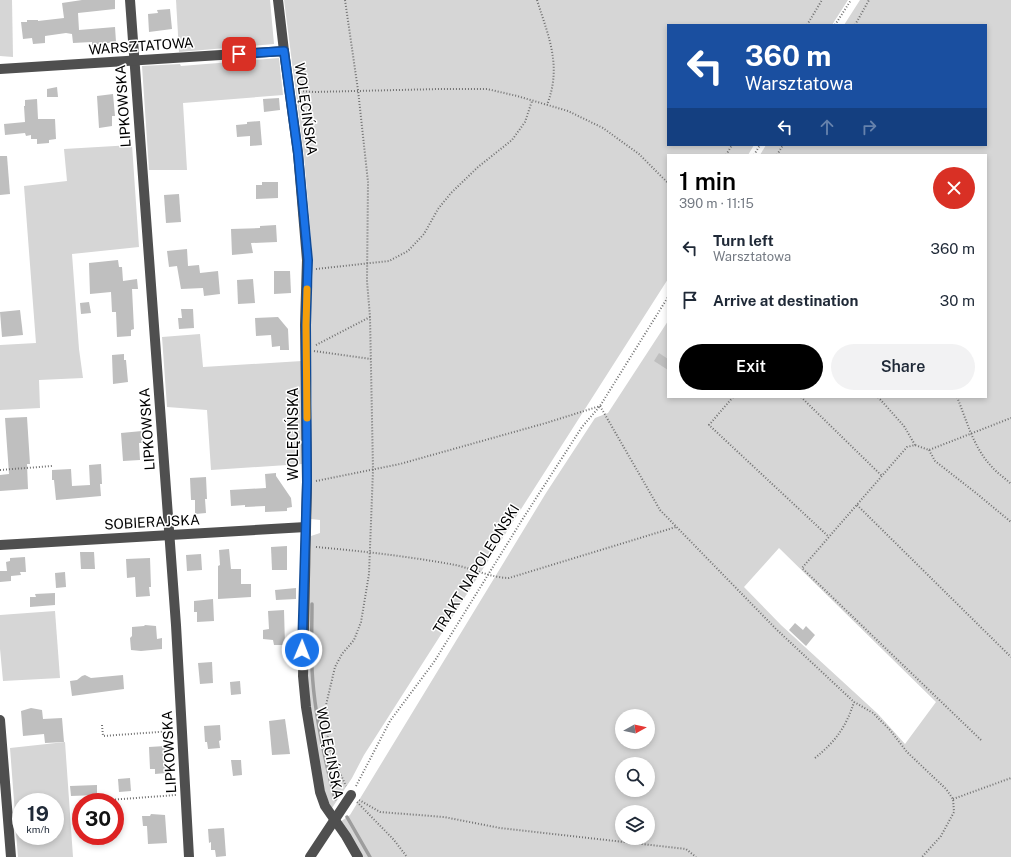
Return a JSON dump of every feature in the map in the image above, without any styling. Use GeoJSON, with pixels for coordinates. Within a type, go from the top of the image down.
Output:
{"type":"FeatureCollection","features":[{"type":"Feature","properties":{"kind":"street","name":"LIPKOWSKA"},"geometry":{"type":"LineString","coordinates":[[130,0],[182,730],[189,857]]}},
{"type":"Feature","properties":{"kind":"street","name":"WOLĘCIŃSKA"},"geometry":{"type":"LineString","coordinates":[[278,0],[303,199],[308,270],[306,350],[306,546],[302,650],[305,699],[320,792],[325,806],[346,836],[358,857]]}},
{"type":"Feature","properties":{"kind":"street","name":"WARSZTATOWA"},"geometry":{"type":"LineString","coordinates":[[0,69],[284,51]]}},
{"type":"Feature","properties":{"kind":"street","name":"SOBIERAJSKA"},"geometry":{"type":"LineString","coordinates":[[0,545],[306,527]]}},
{"type":"Feature","properties":{"kind":"street"},"geometry":{"type":"LineString","coordinates":[[0,720],[11,857]]}},
{"type":"Feature","properties":{"kind":"street"},"geometry":{"type":"LineString","coordinates":[[310,857],[317,852],[334,819],[350,795]]}},
{"type":"Feature","properties":{"kind":"path"},"geometry":{"type":"LineString","coordinates":[[345,0],[358,90],[368,182],[368,265],[373,470],[371,552],[367,591],[361,622],[354,640],[342,654],[335,667],[326,705],[329,726],[328,740],[329,749],[350,795],[394,840],[407,857]]}},
{"type":"Feature","properties":{"kind":"path"},"geometry":{"type":"LineString","coordinates":[[537,0],[550,40],[555,68],[553,90],[547,105]]}},
{"type":"Feature","properties":{"kind":"path"},"geometry":{"type":"LineString","coordinates":[[808,24],[822,0]]}},
{"type":"Feature","properties":{"kind":"path"},"geometry":{"type":"LineString","coordinates":[[836,24],[852,0]]}},
{"type":"Feature","properties":{"kind":"path"},"geometry":{"type":"LineString","coordinates":[[856,24],[869,0]]}},
{"type":"Feature","properties":{"kind":"path"},"geometry":{"type":"LineString","coordinates":[[289,90],[314,92],[358,90],[487,89],[568,111],[603,128],[639,154],[667,182]]}},
{"type":"Feature","properties":{"kind":"path"},"geometry":{"type":"LineString","coordinates":[[308,270],[389,262],[408,251],[424,234],[438,209],[451,193],[478,167],[512,140],[525,122],[532,101]]}},
{"type":"Feature","properties":{"kind":"path","name":"TRAKT NAPOLEOŃSKI"},"geometry":{"type":"LineString","coordinates":[[350,795],[390,721],[434,662],[488,573],[582,427],[600,406],[667,299]]}},
{"type":"Feature","properties":{"kind":"path"},"geometry":{"type":"LineString","coordinates":[[306,350],[370,317]]}},
{"type":"Feature","properties":{"kind":"path"},"geometry":{"type":"LineString","coordinates":[[306,350],[371,359]]}},
{"type":"Feature","properties":{"kind":"path"},"geometry":{"type":"LineString","coordinates":[[732,398],[709,425],[829,537]]}},
{"type":"Feature","properties":{"kind":"path"},"geometry":{"type":"LineString","coordinates":[[801,398],[882,476]]}},
{"type":"Feature","properties":{"kind":"path"},"geometry":{"type":"LineString","coordinates":[[879,398],[904,426],[915,445]]}},
{"type":"Feature","properties":{"kind":"path"},"geometry":{"type":"LineString","coordinates":[[957,398],[970,434],[992,467],[1011,484]]}},
{"type":"Feature","properties":{"kind":"path"},"geometry":{"type":"LineString","coordinates":[[307,482],[400,464],[546,423],[600,406],[660,510],[776,629],[854,702],[873,713],[890,730],[907,752],[946,789],[953,799],[954,812],[941,836],[922,857]]}},
{"type":"Feature","properties":{"kind":"path"},"geometry":{"type":"LineString","coordinates":[[981,740],[802,568],[907,447],[915,445],[929,450],[1011,418]]}},
{"type":"Feature","properties":{"kind":"path"},"geometry":{"type":"LineString","coordinates":[[929,450],[935,461],[1011,522]]}},
{"type":"Feature","properties":{"kind":"path"},"geometry":{"type":"LineString","coordinates":[[0,470],[52,466]]}},
{"type":"Feature","properties":{"kind":"path"},"geometry":{"type":"LineString","coordinates":[[857,505],[1011,657]]}},
{"type":"Feature","properties":{"kind":"path"},"geometry":{"type":"LineString","coordinates":[[306,546],[371,552],[451,564],[488,573],[498,578],[509,578],[676,527]]}},
{"type":"Feature","properties":{"kind":"path"},"geometry":{"type":"LineString","coordinates":[[815,758],[839,736],[849,720],[854,702]]}},
{"type":"Feature","properties":{"kind":"path"},"geometry":{"type":"LineString","coordinates":[[102,725],[103,736],[182,730]]}},
{"type":"Feature","properties":{"kind":"path"},"geometry":{"type":"LineString","coordinates":[[953,799],[1011,778]]}},
{"type":"Feature","properties":{"kind":"path"},"geometry":{"type":"LineString","coordinates":[[124,799],[185,794]]}},
{"type":"Feature","properties":{"kind":"path"},"geometry":{"type":"LineString","coordinates":[[350,795],[380,812],[444,816],[500,828],[686,849],[696,857]]}},
{"type":"Feature","properties":{"kind":"shaded area"},"geometry":{"type":"Polygon","coordinates":[[[0,0],[12,0],[13,57],[0,56],[0,0]]]}},
{"type":"Feature","properties":{"kind":"shaded area"},"geometry":{"type":"Polygon","coordinates":[[[176,0],[270,0],[274,44],[179,52],[176,0]]]}},
{"type":"Feature","properties":{"kind":"shaded area"},"geometry":{"type":"Polygon","coordinates":[[[284,0],[848,0],[833,24],[667,24],[667,146],[753,146],[749,154],[667,154],[667,281],[364,755],[352,778],[332,808],[324,793],[306,676],[311,536],[320,533],[320,520],[311,519],[312,408],[309,322],[313,276],[304,156],[284,0]]]}},
{"type":"Feature","properties":{"kind":"shaded area"},"geometry":{"type":"Polygon","coordinates":[[[860,0],[1011,0],[1011,857],[361,857],[340,822],[350,815],[546,493],[595,418],[608,413],[667,323],[667,398],[987,398],[987,154],[761,154],[765,146],[987,146],[987,24],[845,24],[860,0]],[[779,548],[744,587],[781,625],[878,714],[905,744],[936,702],[779,548]]]}},
{"type":"Feature","properties":{"kind":"shaded area"},"geometry":{"type":"Polygon","coordinates":[[[279,58],[283,95],[183,103],[187,170],[149,170],[142,66],[180,64],[181,66],[279,58]]]}},
{"type":"Feature","properties":{"kind":"shaded area"},"geometry":{"type":"Polygon","coordinates":[[[132,145],[139,247],[72,254],[79,349],[83,378],[39,380],[40,408],[0,410],[0,345],[36,343],[24,186],[67,181],[64,149],[132,145]]]}},
{"type":"Feature","properties":{"kind":"shaded area"},"geometry":{"type":"Polygon","coordinates":[[[200,334],[203,367],[302,361],[302,464],[211,470],[207,410],[167,407],[162,337],[200,334]]]}},
{"type":"Feature","properties":{"kind":"shaded area"},"geometry":{"type":"Polygon","coordinates":[[[55,611],[60,678],[3,681],[0,649],[0,615],[55,611]]]}},
{"type":"Feature","properties":{"kind":"shaded area"},"geometry":{"type":"Polygon","coordinates":[[[65,742],[73,857],[18,857],[17,845],[64,845],[64,793],[13,793],[10,748],[65,742]]]}},
{"type":"Feature","properties":{"kind":"building"},"geometry":{"type":"Polygon","coordinates":[[[82,0],[115,0],[115,9],[78,13],[79,30],[115,27],[116,42],[92,45],[92,42],[73,43],[72,34],[66,33],[45,36],[45,43],[33,44],[32,38],[23,39],[21,22],[27,22],[27,20],[38,21],[64,18],[62,3],[82,0]]]}},
{"type":"Feature","properties":{"kind":"building"},"geometry":{"type":"Polygon","coordinates":[[[170,9],[172,29],[149,32],[148,14],[158,13],[157,10],[170,9]]]}},
{"type":"Feature","properties":{"kind":"building"},"geometry":{"type":"Polygon","coordinates":[[[57,87],[58,97],[47,97],[47,89],[57,87]]]}},
{"type":"Feature","properties":{"kind":"building"},"geometry":{"type":"Polygon","coordinates":[[[113,94],[115,116],[112,116],[112,126],[99,128],[97,96],[113,94]]]}},
{"type":"Feature","properties":{"kind":"building"},"geometry":{"type":"Polygon","coordinates":[[[279,98],[280,110],[264,112],[263,99],[279,98]]]}},
{"type":"Feature","properties":{"kind":"building"},"geometry":{"type":"Polygon","coordinates":[[[37,99],[38,119],[55,119],[56,139],[49,140],[49,143],[37,144],[37,139],[31,139],[31,135],[26,136],[25,133],[5,135],[4,124],[25,122],[25,100],[37,99]]]}},
{"type":"Feature","properties":{"kind":"building"},"geometry":{"type":"Polygon","coordinates":[[[260,121],[262,145],[250,146],[250,136],[237,137],[236,125],[260,121]]]}},
{"type":"Feature","properties":{"kind":"building"},"geometry":{"type":"Polygon","coordinates":[[[0,156],[7,156],[10,194],[0,195],[0,156]]]}},
{"type":"Feature","properties":{"kind":"building"},"geometry":{"type":"Polygon","coordinates":[[[262,182],[278,182],[278,198],[256,199],[256,185],[262,185],[262,182]]]}},
{"type":"Feature","properties":{"kind":"building"},"geometry":{"type":"Polygon","coordinates":[[[179,194],[181,222],[166,223],[164,195],[179,194]]]}},
{"type":"Feature","properties":{"kind":"building"},"geometry":{"type":"Polygon","coordinates":[[[276,225],[277,242],[251,243],[253,253],[232,255],[231,229],[260,228],[260,226],[276,225]]]}},
{"type":"Feature","properties":{"kind":"building"},"geometry":{"type":"Polygon","coordinates":[[[187,249],[188,266],[199,265],[200,273],[218,271],[220,294],[204,296],[203,288],[181,289],[177,266],[169,267],[167,251],[187,249]]]}},
{"type":"Feature","properties":{"kind":"building"},"geometry":{"type":"Polygon","coordinates":[[[118,260],[119,267],[122,267],[123,281],[137,279],[138,289],[132,289],[134,329],[131,330],[131,336],[117,337],[116,312],[112,312],[111,292],[90,294],[89,263],[118,260]]]}},
{"type":"Feature","properties":{"kind":"building"},"geometry":{"type":"Polygon","coordinates":[[[274,271],[290,271],[291,293],[274,294],[274,271]]]}},
{"type":"Feature","properties":{"kind":"building"},"geometry":{"type":"Polygon","coordinates":[[[253,279],[255,303],[238,304],[237,280],[253,279]]]}},
{"type":"Feature","properties":{"kind":"building"},"geometry":{"type":"Polygon","coordinates":[[[89,302],[91,313],[81,314],[80,303],[89,302]]]}},
{"type":"Feature","properties":{"kind":"building"},"geometry":{"type":"Polygon","coordinates":[[[181,309],[193,309],[194,328],[179,329],[178,318],[182,318],[181,309]]]}},
{"type":"Feature","properties":{"kind":"building"},"geometry":{"type":"Polygon","coordinates":[[[20,310],[23,335],[2,337],[0,312],[20,310]]]}},
{"type":"Feature","properties":{"kind":"building"},"geometry":{"type":"Polygon","coordinates":[[[278,317],[288,329],[289,350],[280,350],[280,346],[272,347],[271,335],[256,336],[255,318],[278,317]]]}},
{"type":"Feature","properties":{"kind":"building"},"geometry":{"type":"Polygon","coordinates":[[[659,353],[667,358],[667,369],[654,361],[659,353]]]}},
{"type":"Feature","properties":{"kind":"building"},"geometry":{"type":"Polygon","coordinates":[[[124,354],[128,382],[113,384],[112,355],[124,354]]]}},
{"type":"Feature","properties":{"kind":"building"},"geometry":{"type":"Polygon","coordinates":[[[27,417],[30,464],[27,464],[28,489],[0,491],[0,475],[9,474],[5,418],[27,417]]]}},
{"type":"Feature","properties":{"kind":"building"},"geometry":{"type":"Polygon","coordinates":[[[142,431],[143,443],[139,443],[140,460],[123,461],[121,433],[142,431]]]}},
{"type":"Feature","properties":{"kind":"building"},"geometry":{"type":"Polygon","coordinates":[[[101,464],[101,496],[56,500],[54,480],[52,480],[52,470],[71,469],[72,486],[90,485],[89,465],[101,464]]]}},
{"type":"Feature","properties":{"kind":"building"},"geometry":{"type":"Polygon","coordinates":[[[276,473],[276,476],[291,498],[292,507],[287,508],[287,511],[265,512],[265,506],[231,506],[230,490],[266,488],[265,474],[276,473]]]}},
{"type":"Feature","properties":{"kind":"building"},"geometry":{"type":"Polygon","coordinates":[[[206,477],[206,513],[195,514],[195,500],[191,500],[190,478],[206,477]]]}},
{"type":"Feature","properties":{"kind":"building"},"geometry":{"type":"Polygon","coordinates":[[[287,546],[287,570],[272,570],[271,547],[287,546]]]}},
{"type":"Feature","properties":{"kind":"building"},"geometry":{"type":"Polygon","coordinates":[[[229,549],[231,569],[241,569],[241,584],[251,584],[251,597],[218,599],[218,566],[220,565],[219,550],[229,549]]]}},
{"type":"Feature","properties":{"kind":"building"},"geometry":{"type":"Polygon","coordinates":[[[80,552],[94,552],[95,569],[81,569],[80,552]]]}},
{"type":"Feature","properties":{"kind":"building"},"geometry":{"type":"Polygon","coordinates":[[[201,554],[202,570],[187,571],[186,555],[201,554]]]}},
{"type":"Feature","properties":{"kind":"building"},"geometry":{"type":"Polygon","coordinates":[[[25,557],[26,572],[20,572],[21,575],[11,576],[11,581],[0,582],[0,571],[7,571],[6,562],[10,561],[10,558],[25,557]]]}},
{"type":"Feature","properties":{"kind":"building"},"geometry":{"type":"Polygon","coordinates":[[[150,558],[150,596],[136,597],[135,577],[127,578],[126,559],[150,558]]]}},
{"type":"Feature","properties":{"kind":"building"},"geometry":{"type":"Polygon","coordinates":[[[65,572],[66,587],[56,588],[55,573],[65,572]]]}},
{"type":"Feature","properties":{"kind":"building"},"geometry":{"type":"Polygon","coordinates":[[[296,588],[296,599],[276,600],[275,590],[296,588]]]}},
{"type":"Feature","properties":{"kind":"building"},"geometry":{"type":"Polygon","coordinates":[[[55,593],[55,605],[30,607],[30,597],[36,597],[35,594],[55,593]]]}},
{"type":"Feature","properties":{"kind":"building"},"geometry":{"type":"Polygon","coordinates":[[[213,599],[214,621],[197,622],[197,612],[194,612],[194,601],[213,599]]]}},
{"type":"Feature","properties":{"kind":"building"},"geometry":{"type":"Polygon","coordinates":[[[284,610],[285,645],[274,645],[273,640],[263,639],[263,630],[269,629],[268,611],[284,610]]]}},
{"type":"Feature","properties":{"kind":"building"},"geometry":{"type":"Polygon","coordinates":[[[795,623],[803,630],[806,626],[815,635],[806,646],[789,630],[795,623]]]}},
{"type":"Feature","properties":{"kind":"building"},"geometry":{"type":"Polygon","coordinates":[[[145,625],[156,626],[157,639],[162,638],[162,649],[141,651],[131,650],[130,638],[132,636],[132,627],[145,625]]]}},
{"type":"Feature","properties":{"kind":"building"},"geometry":{"type":"Polygon","coordinates":[[[212,662],[213,683],[200,684],[198,663],[212,662]]]}},
{"type":"Feature","properties":{"kind":"building"},"geometry":{"type":"Polygon","coordinates":[[[85,675],[91,678],[123,675],[124,689],[72,696],[70,681],[77,680],[85,675]]]}},
{"type":"Feature","properties":{"kind":"building"},"geometry":{"type":"Polygon","coordinates":[[[240,681],[241,694],[231,695],[230,682],[240,681]]]}},
{"type":"Feature","properties":{"kind":"building"},"geometry":{"type":"Polygon","coordinates":[[[31,708],[42,710],[43,719],[62,718],[64,742],[45,743],[44,734],[23,736],[21,711],[31,708]]]}},
{"type":"Feature","properties":{"kind":"building"},"geometry":{"type":"Polygon","coordinates":[[[285,719],[290,754],[272,755],[269,721],[285,719]]]}},
{"type":"Feature","properties":{"kind":"building"},"geometry":{"type":"Polygon","coordinates":[[[220,725],[220,748],[208,749],[207,742],[205,742],[204,726],[220,725]]]}},
{"type":"Feature","properties":{"kind":"building"},"geometry":{"type":"Polygon","coordinates":[[[165,746],[166,773],[155,774],[155,769],[150,769],[149,747],[165,746]]]}},
{"type":"Feature","properties":{"kind":"building"},"geometry":{"type":"Polygon","coordinates":[[[231,760],[241,760],[242,775],[233,776],[231,760]]]}},
{"type":"Feature","properties":{"kind":"building"},"geometry":{"type":"Polygon","coordinates":[[[130,778],[131,791],[119,792],[118,779],[130,778]]]}},
{"type":"Feature","properties":{"kind":"building"},"geometry":{"type":"Polygon","coordinates":[[[97,785],[97,793],[72,793],[71,796],[70,786],[97,785]]]}},
{"type":"Feature","properties":{"kind":"building"},"geometry":{"type":"Polygon","coordinates":[[[151,814],[165,815],[167,843],[148,844],[147,826],[143,826],[142,816],[150,816],[151,814]]]}},
{"type":"Feature","properties":{"kind":"building"},"geometry":{"type":"Polygon","coordinates":[[[224,828],[226,856],[216,857],[215,850],[211,850],[211,842],[209,843],[208,829],[224,828]]]}},
{"type":"Feature","properties":{"kind":"waterway"},"geometry":{"type":"LineString","coordinates":[[312,604],[312,661],[315,702],[323,751],[335,799]]}},
{"type":"Feature","properties":{"kind":"waterway"},"geometry":{"type":"LineString","coordinates":[[347,817],[370,857]]}},
{"type":"Feature","properties":{"kind":"slow traffic"},"geometry":{"type":"LineString","coordinates":[[307,289],[307,418]]}},
{"type":"Feature","properties":{"kind":"route"},"geometry":{"type":"LineString","coordinates":[[239,54],[284,51],[300,169],[308,260],[306,325],[307,482],[302,650]]}}]}
